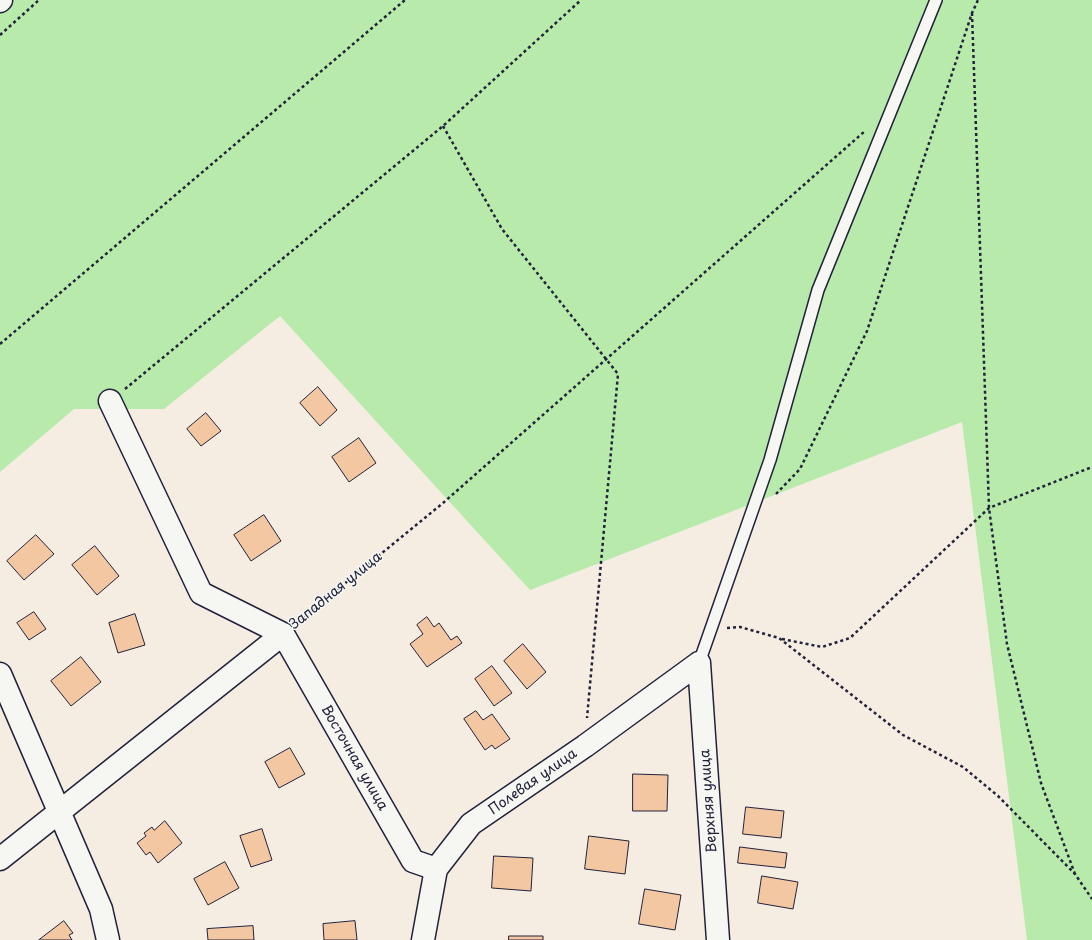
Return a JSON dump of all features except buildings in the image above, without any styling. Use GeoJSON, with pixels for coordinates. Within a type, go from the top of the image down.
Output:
{"type":"FeatureCollection","features":[{"type":"Feature","properties":{"kind":"street"},"geometry":{"type":"LineString","coordinates":[[110,401],[201,593],[283,634]]}},
{"type":"Feature","properties":{"kind":"street","name":"Западная улица"},"geometry":{"type":"LineString","coordinates":[[0,859],[59,814],[283,634]]}},
{"type":"Feature","properties":{"kind":"street","name":"Восточная улица"},"geometry":{"type":"LineString","coordinates":[[283,634],[413,861],[436,869]]}},
{"type":"Feature","properties":{"kind":"street","name":"Полевая улица"},"geometry":{"type":"LineString","coordinates":[[423,940],[436,869],[471,824],[585,746],[699,663]]}},
{"type":"Feature","properties":{"kind":"street","name":"Верхняя улица"},"geometry":{"type":"LineString","coordinates":[[699,663],[718,940]]}},
{"type":"Feature","properties":{"kind":"street"},"geometry":{"type":"LineString","coordinates":[[0,674],[101,909],[108,940]]}},
{"type":"Feature","properties":{"kind":"lane"},"geometry":{"type":"LineString","coordinates":[[699,663],[770,460],[818,290],[936,0]]}},
{"type":"Feature","properties":{"kind":"path"},"geometry":{"type":"LineString","coordinates":[[0,34],[39,0]]}},
{"type":"Feature","properties":{"kind":"path"},"geometry":{"type":"LineString","coordinates":[[0,344],[405,0]]}},
{"type":"Feature","properties":{"kind":"path"},"geometry":{"type":"LineString","coordinates":[[110,401],[443,126],[581,0]]}},
{"type":"Feature","properties":{"kind":"path"},"geometry":{"type":"LineString","coordinates":[[774,495],[800,469],[867,331],[972,13],[978,0]]}},
{"type":"Feature","properties":{"kind":"path"},"geometry":{"type":"LineString","coordinates":[[972,13],[989,508],[1009,652],[1041,783],[1075,874]]}},
{"type":"Feature","properties":{"kind":"path"},"geometry":{"type":"LineString","coordinates":[[443,126],[502,229],[618,374],[585,746]]}},
{"type":"Feature","properties":{"kind":"path","name":"Западная улица"},"geometry":{"type":"LineString","coordinates":[[283,634],[443,503],[868,129]]}},
{"type":"Feature","properties":{"kind":"path"},"geometry":{"type":"LineString","coordinates":[[711,631],[740,627],[779,638],[822,647],[850,638],[989,508],[1092,467]]}},
{"type":"Feature","properties":{"kind":"path"},"geometry":{"type":"LineString","coordinates":[[779,638],[903,735],[963,767],[998,796],[1075,874],[1092,899]]}},
{"type":"Feature","properties":{"kind":"green space"},"geometry":{"type":"Polygon","coordinates":[[[0,0],[1092,0],[1092,940],[1027,940],[962,422],[530,590],[280,316],[164,409],[74,409],[0,472],[0,0]]]}}]}
